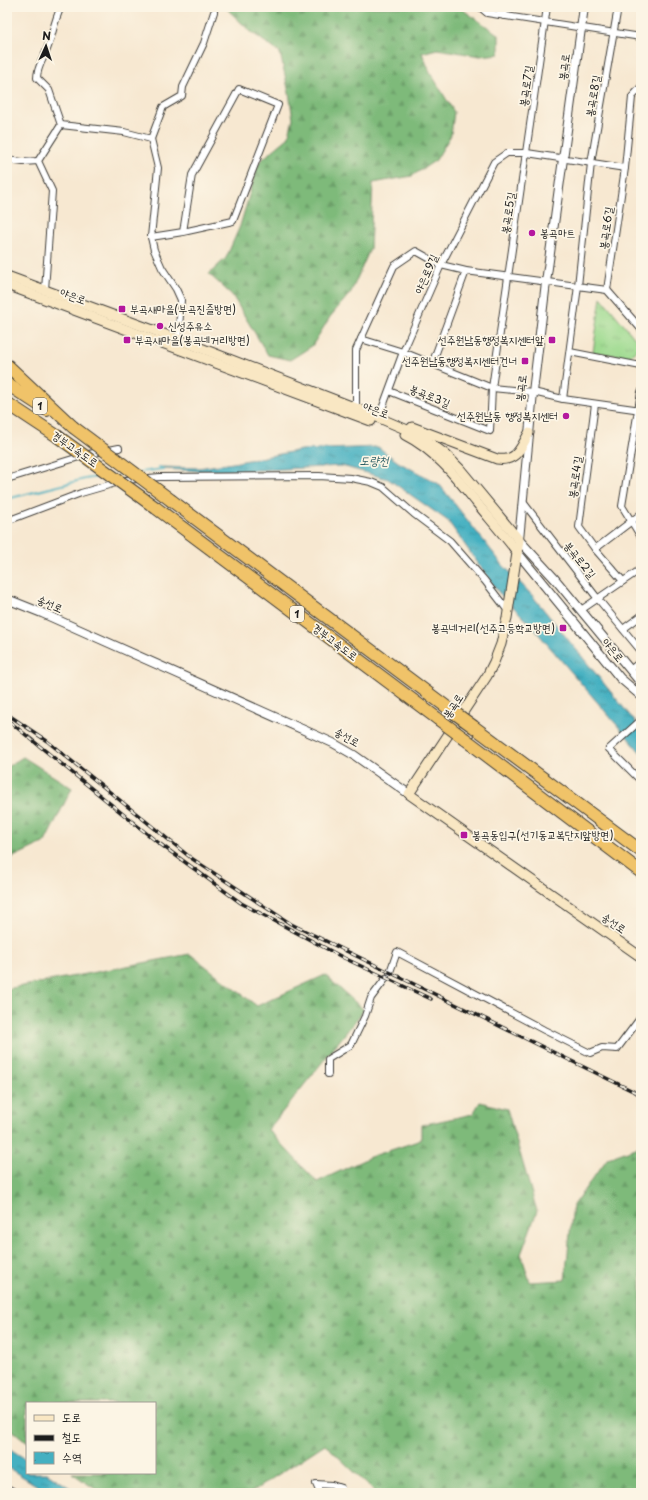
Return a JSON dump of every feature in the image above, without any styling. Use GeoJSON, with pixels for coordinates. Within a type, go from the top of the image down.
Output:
{"type":"FeatureCollection","features":[{"type":"Feature","properties":{"kind":"highway"},"geometry":{"type":"LineString","coordinates":[[7,365],[73,427]]}},
{"type":"Feature","properties":{"kind":"highway","name":"경부고속도로"},"geometry":{"type":"LineString","coordinates":[[7,384],[73,427],[641,851]]}},
{"type":"Feature","properties":{"kind":"highway","name":"경부고속도로"},"geometry":{"type":"LineString","coordinates":[[7,403],[57,436],[156,508],[641,872]]}},
{"type":"Feature","properties":{"kind":"highway"},"geometry":{"type":"LineString","coordinates":[[7,412],[57,436]]}},
{"type":"Feature","properties":{"kind":"main road","name":"야은로"},"geometry":{"type":"LineString","coordinates":[[7,276],[387,427],[413,439],[436,456],[517,552]]}},
{"type":"Feature","properties":{"kind":"main road","name":"야은로"},"geometry":{"type":"LineString","coordinates":[[7,285],[356,408],[419,436],[445,454],[460,469],[519,540]]}},
{"type":"Feature","properties":{"kind":"main road"},"geometry":{"type":"LineString","coordinates":[[379,417],[416,428],[504,460],[510,459],[515,455],[529,433]]}},
{"type":"Feature","properties":{"kind":"main road","name":"봉곡로"},"geometry":{"type":"LineString","coordinates":[[409,794],[487,676],[501,644],[508,611],[519,540]]}},
{"type":"Feature","properties":{"kind":"main road","name":"송선로"},"geometry":{"type":"LineString","coordinates":[[409,794],[641,957]]}},
{"type":"Feature","properties":{"kind":"street"},"geometry":{"type":"LineString","coordinates":[[61,7],[55,19],[47,51],[37,71],[37,78],[49,90],[61,125]]}},
{"type":"Feature","properties":{"kind":"street"},"geometry":{"type":"LineString","coordinates":[[480,7],[487,13],[641,37]]}},
{"type":"Feature","properties":{"kind":"street"},"geometry":{"type":"LineString","coordinates":[[504,16],[505,7]]}},
{"type":"Feature","properties":{"kind":"street","name":"봉곡로7길"},"geometry":{"type":"LineString","coordinates":[[527,153],[547,7]]}},
{"type":"Feature","properties":{"kind":"street","name":"봉곡로"},"geometry":{"type":"LineString","coordinates":[[519,540],[533,392],[546,282],[584,7]]}},
{"type":"Feature","properties":{"kind":"street","name":"봉곡로8길"},"geometry":{"type":"LineString","coordinates":[[591,163],[618,7]]}},
{"type":"Feature","properties":{"kind":"street"},"geometry":{"type":"LineString","coordinates":[[178,344],[181,300],[176,289],[162,268],[154,250],[151,237],[158,168],[151,139],[163,107],[182,96],[182,87],[204,43],[214,12]]}},
{"type":"Feature","properties":{"kind":"street"},"geometry":{"type":"LineString","coordinates":[[527,153],[625,168],[632,96],[641,87]]}},
{"type":"Feature","properties":{"kind":"street"},"geometry":{"type":"LineString","coordinates":[[151,237],[183,232],[233,221],[278,105],[240,89],[192,175],[183,232]]}},
{"type":"Feature","properties":{"kind":"street"},"geometry":{"type":"LineString","coordinates":[[61,125],[124,132],[151,139]]}},
{"type":"Feature","properties":{"kind":"street"},"geometry":{"type":"LineString","coordinates":[[38,161],[61,125]]}},
{"type":"Feature","properties":{"kind":"street","name":"야은로9길"},"geometry":{"type":"LineString","coordinates":[[379,417],[403,352],[441,265],[494,162],[502,155],[507,153],[527,153]]}},
{"type":"Feature","properties":{"kind":"street","name":"봉곡로5길"},"geometry":{"type":"LineString","coordinates":[[508,276],[527,153]]}},
{"type":"Feature","properties":{"kind":"street"},"geometry":{"type":"LineString","coordinates":[[7,160],[23,162],[38,161]]}},
{"type":"Feature","properties":{"kind":"street"},"geometry":{"type":"LineString","coordinates":[[38,161],[52,191],[45,290]]}},
{"type":"Feature","properties":{"kind":"street","name":"봉곡로6길"},"geometry":{"type":"LineString","coordinates":[[578,286],[591,163]]}},
{"type":"Feature","properties":{"kind":"street","name":"봉곡로6길"},"geometry":{"type":"LineString","coordinates":[[607,290],[625,168]]}},
{"type":"Feature","properties":{"kind":"street","name":"야은로"},"geometry":{"type":"LineString","coordinates":[[356,408],[356,350],[394,266],[416,251],[441,265]]}},
{"type":"Feature","properties":{"kind":"street"},"geometry":{"type":"LineString","coordinates":[[441,265],[466,271],[607,290],[641,329]]}},
{"type":"Feature","properties":{"kind":"street"},"geometry":{"type":"LineString","coordinates":[[432,364],[466,271]]}},
{"type":"Feature","properties":{"kind":"street","name":"봉곡로3길"},"geometry":{"type":"LineString","coordinates":[[389,391],[490,431],[492,388],[508,276]]}},
{"type":"Feature","properties":{"kind":"street"},"geometry":{"type":"LineString","coordinates":[[563,399],[578,286]]}},
{"type":"Feature","properties":{"kind":"street"},"geometry":{"type":"LineString","coordinates":[[361,339],[403,352],[492,388],[533,392],[563,399],[640,410]]}},
{"type":"Feature","properties":{"kind":"street"},"geometry":{"type":"LineString","coordinates":[[570,352],[641,366]]}},
{"type":"Feature","properties":{"kind":"street"},"geometry":{"type":"LineString","coordinates":[[641,392],[640,410],[622,506],[641,536]]}},
{"type":"Feature","properties":{"kind":"street","name":"봉곡로4길"},"geometry":{"type":"LineString","coordinates":[[595,404],[579,527],[595,549],[623,581]]}},
{"type":"Feature","properties":{"kind":"street"},"geometry":{"type":"LineString","coordinates":[[7,479],[88,454],[119,448]]}},
{"type":"Feature","properties":{"kind":"street"},"geometry":{"type":"LineString","coordinates":[[7,522],[81,493],[126,480],[160,477],[319,476],[351,478],[371,482],[383,487],[414,514],[450,541],[485,581],[508,611]]}},
{"type":"Feature","properties":{"kind":"street","name":"봉곡로2길"},"geometry":{"type":"LineString","coordinates":[[523,502],[598,599],[641,651]]}},
{"type":"Feature","properties":{"kind":"street"},"geometry":{"type":"LineString","coordinates":[[595,549],[641,514]]}},
{"type":"Feature","properties":{"kind":"street","name":"야은로"},"geometry":{"type":"LineString","coordinates":[[519,540],[555,579],[641,683]]}},
{"type":"Feature","properties":{"kind":"street","name":"야은로"},"geometry":{"type":"LineString","coordinates":[[517,552],[620,678],[641,696]]}},
{"type":"Feature","properties":{"kind":"street"},"geometry":{"type":"LineString","coordinates":[[581,610],[641,569]]}},
{"type":"Feature","properties":{"kind":"street","name":"송선로"},"geometry":{"type":"LineString","coordinates":[[7,599],[42,613],[333,743],[365,762],[409,794]]}},
{"type":"Feature","properties":{"kind":"street"},"geometry":{"type":"LineString","coordinates":[[623,629],[641,616]]}},
{"type":"Feature","properties":{"kind":"street"},"geometry":{"type":"LineString","coordinates":[[630,670],[641,661]]}},
{"type":"Feature","properties":{"kind":"street"},"geometry":{"type":"LineString","coordinates":[[640,721],[609,749],[641,781]]}},
{"type":"Feature","properties":{"kind":"street"},"geometry":{"type":"LineString","coordinates":[[328,1074],[328,1059],[351,1045],[365,1016],[371,998],[388,975],[397,952],[590,1053],[602,1048],[617,1048],[641,1017]]}},
{"type":"Feature","properties":{"kind":"street"},"geometry":{"type":"LineString","coordinates":[[320,1493],[316,1484],[332,1485],[341,1488]]}},
{"type":"Feature","properties":{"kind":"street"},"geometry":{"type":"LineString","coordinates":[[7,1489],[14,1493]]}},
{"type":"Feature","properties":{"kind":"green space"},"geometry":{"type":"Polygon","coordinates":[[[225,7],[461,7],[499,35],[499,54],[480,56],[437,49],[422,53],[430,72],[454,112],[451,135],[436,160],[412,176],[373,183],[370,249],[351,292],[330,317],[312,346],[290,360],[268,355],[232,295],[209,274],[226,258],[240,226],[259,162],[288,138],[293,119],[280,53],[250,31],[225,7]]]}},
{"type":"Feature","properties":{"kind":"green space"},"geometry":{"type":"Polygon","coordinates":[[[641,205],[641,270],[637,237],[641,205]]]}},
{"type":"Feature","properties":{"kind":"green space"},"geometry":{"type":"Polygon","coordinates":[[[601,297],[641,346],[629,357],[593,352],[601,297]]]}},
{"type":"Feature","properties":{"kind":"green space"},"geometry":{"type":"Polygon","coordinates":[[[23,757],[72,788],[45,842],[7,860],[7,767],[23,757]]]}},
{"type":"Feature","properties":{"kind":"green space"},"geometry":{"type":"Polygon","coordinates":[[[190,954],[257,1006],[325,975],[364,1010],[268,1130],[317,1182],[370,1157],[421,1140],[421,1125],[473,1114],[480,1102],[507,1109],[537,1211],[521,1254],[530,1282],[565,1280],[573,1205],[608,1158],[636,1148],[641,1144],[641,1493],[376,1493],[325,1444],[250,1493],[101,1493],[73,1474],[156,1474],[156,1402],[26,1402],[26,1441],[7,1426],[7,989],[190,954]]]}},
{"type":"Feature","properties":{"kind":"water","name":"도량천"},"geometry":{"type":"Polygon","coordinates":[[[378,447],[398,462],[439,484],[502,564],[531,594],[641,729],[641,753],[529,623],[499,593],[448,521],[388,479],[342,466],[263,470],[199,471],[163,469],[159,467],[198,468],[301,450],[378,447]]]}},
{"type":"Feature","properties":{"kind":"water"},"geometry":{"type":"Polygon","coordinates":[[[7,1447],[26,1459],[26,1474],[49,1474],[78,1493],[49,1493],[7,1467],[7,1447]]]}},
{"type":"Feature","properties":{"kind":"waterway"},"geometry":{"type":"LineString","coordinates":[[140,472],[163,469],[159,467]]}},
{"type":"Feature","properties":{"kind":"waterway"},"geometry":{"type":"LineString","coordinates":[[118,474],[128,473]]}},
{"type":"Feature","properties":{"kind":"waterway"},"geometry":{"type":"LineString","coordinates":[[7,499],[85,479],[104,476]]}},
{"type":"Feature","properties":{"kind":"railway"},"geometry":{"type":"LineString","coordinates":[[7,714],[47,741],[191,858],[291,924],[641,1095]]}},
{"type":"Feature","properties":{"kind":"railway"},"geometry":{"type":"LineString","coordinates":[[10,722],[156,841],[241,903],[344,958],[431,999]]}},
{"type":"Feature","properties":{"kind":"place","name":"봉곡마트"},"geometry":{"type":"Point","coordinates":[532,233]}},
{"type":"Feature","properties":{"kind":"place","name":"부곡새마을(부곡진즐방면)"},"geometry":{"type":"Point","coordinates":[122,309]}},
{"type":"Feature","properties":{"kind":"place","name":"신성주유소"},"geometry":{"type":"Point","coordinates":[160,326]}},
{"type":"Feature","properties":{"kind":"place","name":"부곡새마을(봉곡네거리방면)"},"geometry":{"type":"Point","coordinates":[127,340]}},
{"type":"Feature","properties":{"kind":"place","name":"선주원남동행정복지센터앞"},"geometry":{"type":"Point","coordinates":[552,340]}},
{"type":"Feature","properties":{"kind":"place","name":"선주원남동행정복지센터건너"},"geometry":{"type":"Point","coordinates":[525,361]}},
{"type":"Feature","properties":{"kind":"place","name":"선주원남동 행정복지센터"},"geometry":{"type":"Point","coordinates":[566,416]}},
{"type":"Feature","properties":{"kind":"place","name":"봉곡네거리(선주고등학교방면)"},"geometry":{"type":"Point","coordinates":[563,628]}},
{"type":"Feature","properties":{"kind":"place","name":"봉곡동입구(선기동교복단지앞방면)"},"geometry":{"type":"Point","coordinates":[464,835]}}]}
